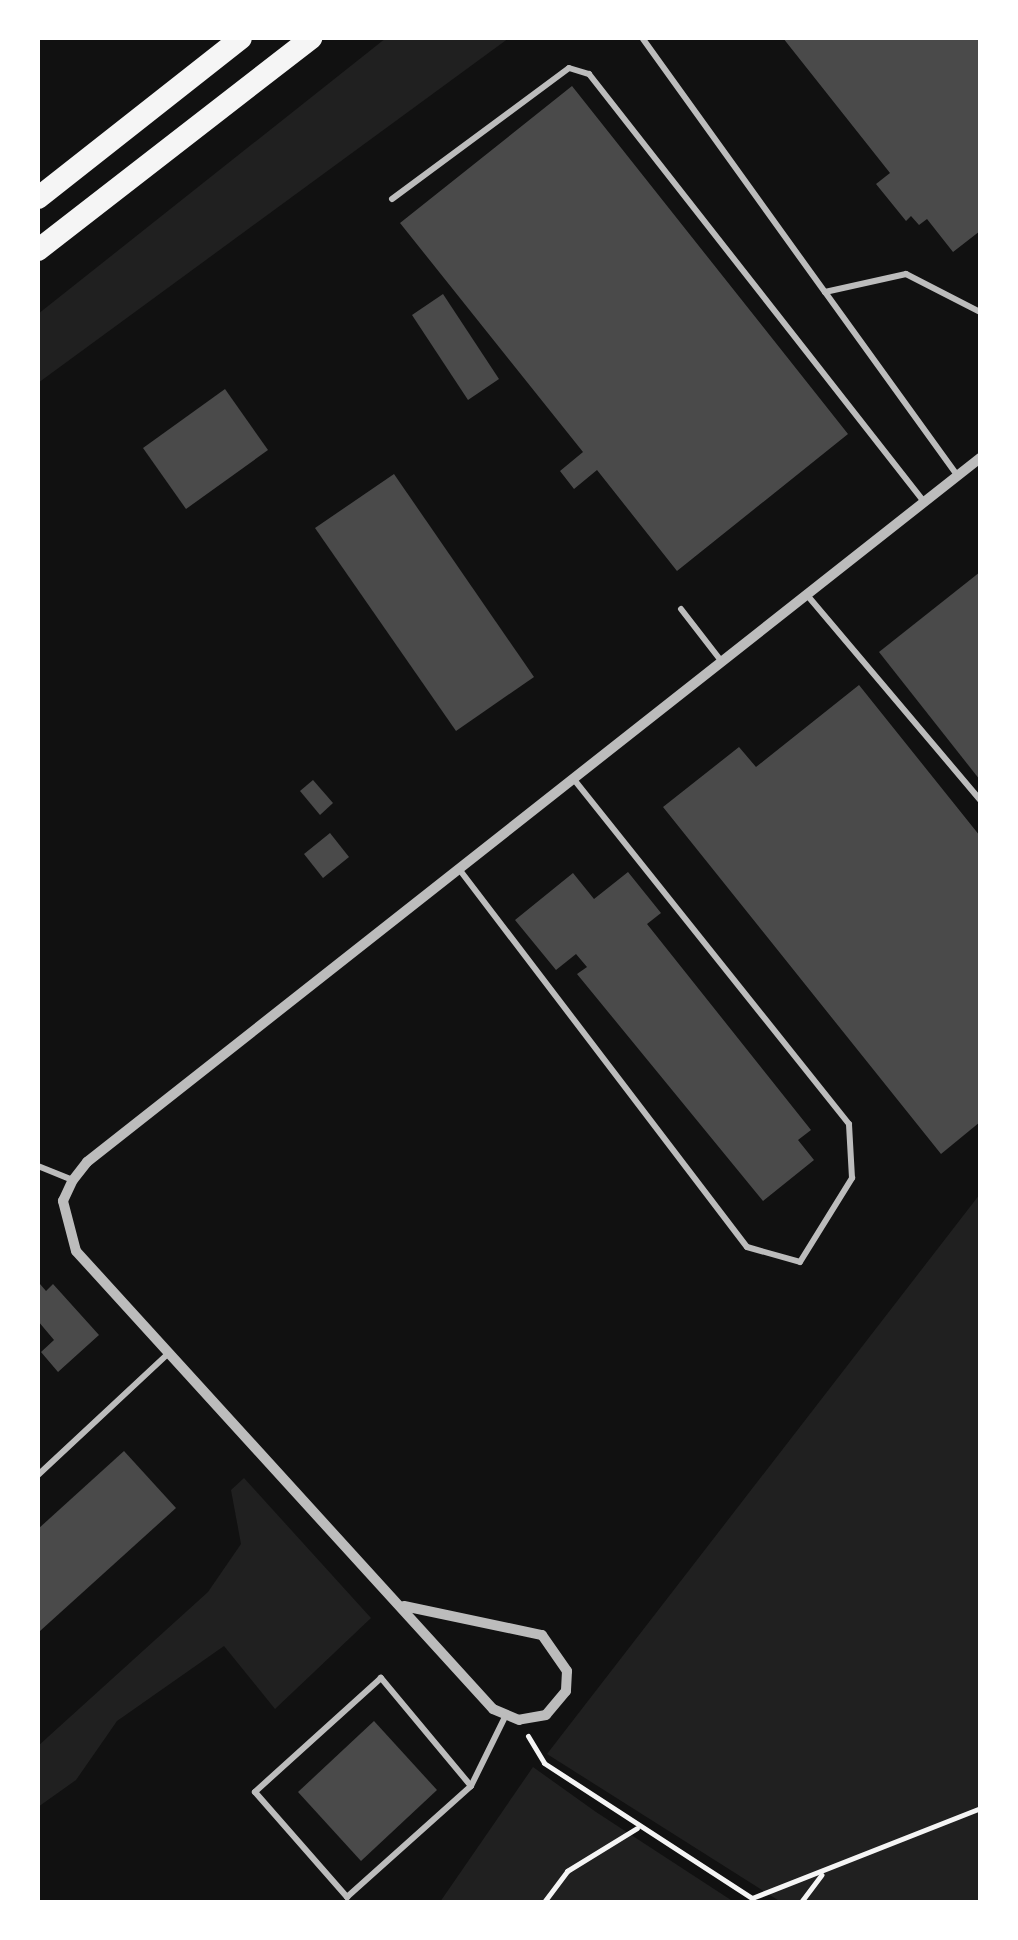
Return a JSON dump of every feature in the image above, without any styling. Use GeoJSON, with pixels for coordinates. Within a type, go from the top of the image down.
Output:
{"type":"FeatureCollection","features":[{"type":"Feature","properties":{"kind":"highway"},"geometry":{"type":"LineString","coordinates":[[38,198],[241,38]]}},
{"type":"Feature","properties":{"kind":"highway"},"geometry":{"type":"LineString","coordinates":[[38,250],[311,38]]}},
{"type":"Feature","properties":{"kind":"street"},"geometry":{"type":"LineString","coordinates":[[404,1606],[542,1635],[568,1671],[566,1691],[546,1714],[519,1720],[494,1709],[76,1251],[63,1201],[87,1162],[980,458]]}},
{"type":"Feature","properties":{"kind":"lane"},"geometry":{"type":"LineString","coordinates":[[642,39],[958,476]]}},
{"type":"Feature","properties":{"kind":"lane"},"geometry":{"type":"LineString","coordinates":[[392,199],[569,68],[590,74],[924,503]]}},
{"type":"Feature","properties":{"kind":"lane"},"geometry":{"type":"LineString","coordinates":[[825,292],[906,274],[980,312]]}},
{"type":"Feature","properties":{"kind":"lane"},"geometry":{"type":"LineString","coordinates":[[807,595],[980,800]]}},
{"type":"Feature","properties":{"kind":"lane"},"geometry":{"type":"LineString","coordinates":[[681,609],[722,662]]}},
{"type":"Feature","properties":{"kind":"lane"},"geometry":{"type":"LineString","coordinates":[[459,870],[747,1247],[800,1262],[852,1178],[849,1124],[572,778]]}},
{"type":"Feature","properties":{"kind":"lane"},"geometry":{"type":"LineString","coordinates":[[38,1166],[74,1180]]}},
{"type":"Feature","properties":{"kind":"lane"},"geometry":{"type":"LineString","coordinates":[[38,1475],[170,1352]]}},
{"type":"Feature","properties":{"kind":"lane"},"geometry":{"type":"LineString","coordinates":[[471,1786],[380,1678],[255,1792],[347,1897],[471,1786],[506,1715]]}},
{"type":"Feature","properties":{"kind":"path"},"geometry":{"type":"LineString","coordinates":[[519,1720],[544,1763],[637,1828],[752,1898],[980,1808]]}},
{"type":"Feature","properties":{"kind":"path"},"geometry":{"type":"LineString","coordinates":[[544,1902],[567,1871],[637,1828]]}},
{"type":"Feature","properties":{"kind":"path"},"geometry":{"type":"LineString","coordinates":[[801,1902],[822,1872]]}},
{"type":"Feature","properties":{"kind":"shaded area"},"geometry":{"type":"Polygon","coordinates":[[[386,38],[509,38],[38,383],[38,314],[386,38]]]}},
{"type":"Feature","properties":{"kind":"shaded area"},"geometry":{"type":"Polygon","coordinates":[[[980,1194],[980,1902],[781,1902],[547,1754],[980,1194]]]}},
{"type":"Feature","properties":{"kind":"shaded area"},"geometry":{"type":"Polygon","coordinates":[[[244,1478],[371,1618],[275,1709],[224,1646],[117,1721],[76,1780],[38,1807],[38,1746],[208,1592],[241,1544],[231,1490],[244,1478]]]}},
{"type":"Feature","properties":{"kind":"shaded area"},"geometry":{"type":"Polygon","coordinates":[[[533,1767],[596,1812],[734,1902],[440,1902],[533,1767]]]}},
{"type":"Feature","properties":{"kind":"building"},"geometry":{"type":"Polygon","coordinates":[[[783,38],[980,38],[980,231],[953,252],[927,219],[919,225],[911,216],[906,221],[876,184],[890,173],[783,38]]]}},
{"type":"Feature","properties":{"kind":"building"},"geometry":{"type":"Polygon","coordinates":[[[572,86],[848,434],[677,571],[597,470],[574,489],[560,471],[583,452],[400,223],[572,86]]]}},
{"type":"Feature","properties":{"kind":"building"},"geometry":{"type":"Polygon","coordinates":[[[443,294],[499,379],[468,400],[412,315],[443,294]]]}},
{"type":"Feature","properties":{"kind":"building"},"geometry":{"type":"Polygon","coordinates":[[[225,389],[268,450],[186,509],[143,448],[225,389]]]}},
{"type":"Feature","properties":{"kind":"building"},"geometry":{"type":"Polygon","coordinates":[[[394,474],[534,677],[456,731],[315,528],[394,474]]]}},
{"type":"Feature","properties":{"kind":"building"},"geometry":{"type":"Polygon","coordinates":[[[980,572],[980,780],[879,652],[980,572]]]}},
{"type":"Feature","properties":{"kind":"building"},"geometry":{"type":"Polygon","coordinates":[[[859,685],[980,836],[980,1122],[941,1154],[663,807],[739,747],[756,767],[859,685]]]}},
{"type":"Feature","properties":{"kind":"building"},"geometry":{"type":"Polygon","coordinates":[[[313,780],[333,803],[320,815],[300,791],[313,780]]]}},
{"type":"Feature","properties":{"kind":"building"},"geometry":{"type":"Polygon","coordinates":[[[330,833],[349,857],[323,878],[304,854],[330,833]]]}},
{"type":"Feature","properties":{"kind":"building"},"geometry":{"type":"Polygon","coordinates":[[[628,872],[661,913],[647,924],[811,1130],[798,1140],[814,1160],[763,1201],[577,974],[587,967],[576,954],[556,970],[515,920],[573,873],[594,899],[628,872]]]}},
{"type":"Feature","properties":{"kind":"building"},"geometry":{"type":"Polygon","coordinates":[[[40,1284],[46,1291],[53,1284],[99,1335],[58,1372],[41,1352],[54,1340],[38,1321],[40,1284]]]}},
{"type":"Feature","properties":{"kind":"building"},"geometry":{"type":"Polygon","coordinates":[[[124,1451],[176,1508],[40,1631],[38,1529],[124,1451]]]}},
{"type":"Feature","properties":{"kind":"building"},"geometry":{"type":"Polygon","coordinates":[[[374,1721],[437,1790],[361,1861],[298,1792],[374,1721]]]}}]}
